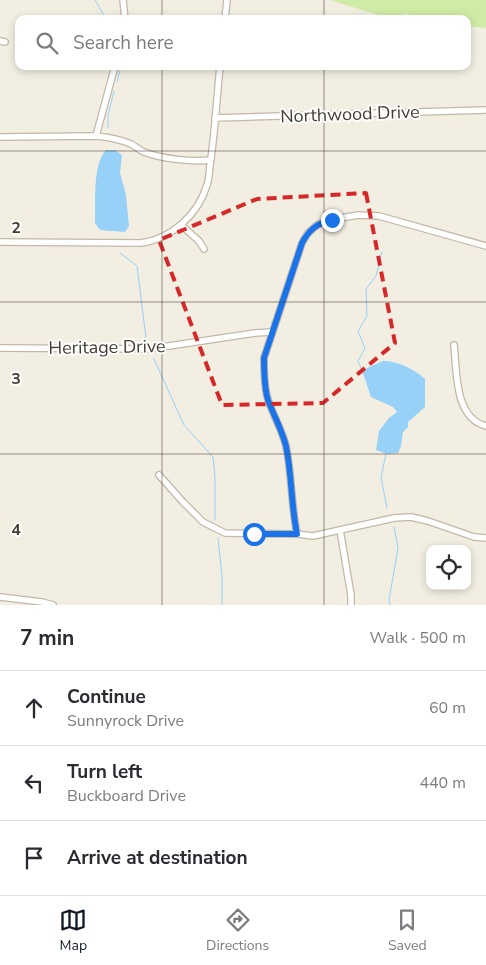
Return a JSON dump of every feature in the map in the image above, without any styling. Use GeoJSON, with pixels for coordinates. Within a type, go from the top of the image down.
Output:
{"type":"FeatureCollection","features":[{"type":"Feature","properties":{"kind":"street"},"geometry":{"type":"LineString","coordinates":[[123,0],[125,15]]}},
{"type":"Feature","properties":{"kind":"street"},"geometry":{"type":"LineString","coordinates":[[225,15],[227,0]]}},
{"type":"Feature","properties":{"kind":"street"},"geometry":{"type":"LineString","coordinates":[[96,136],[114,70]]}},
{"type":"Feature","properties":{"kind":"street"},"geometry":{"type":"LineString","coordinates":[[0,242],[141,243],[157,239],[181,225],[196,208],[208,184],[220,70]]}},
{"type":"Feature","properties":{"kind":"street","name":"Northwood Drive"},"geometry":{"type":"LineString","coordinates":[[215,118],[486,110]]}},
{"type":"Feature","properties":{"kind":"street"},"geometry":{"type":"LineString","coordinates":[[0,137],[96,136],[120,140],[156,156],[198,161],[210,160]]}},
{"type":"Feature","properties":{"kind":"street"},"geometry":{"type":"LineString","coordinates":[[297,534],[286,448],[282,431],[268,398],[264,376],[264,358],[302,243],[311,229],[322,222],[359,215],[379,216],[486,246]]}},
{"type":"Feature","properties":{"kind":"street"},"geometry":{"type":"LineString","coordinates":[[181,225],[200,241],[204,249]]}},
{"type":"Feature","properties":{"kind":"street","name":"Heritage Drive"},"geometry":{"type":"LineString","coordinates":[[0,348],[149,349],[272,332]]}},
{"type":"Feature","properties":{"kind":"street"},"geometry":{"type":"LineString","coordinates":[[454,345],[460,396],[469,416],[486,426]]}},
{"type":"Feature","properties":{"kind":"street"},"geometry":{"type":"LineString","coordinates":[[159,475],[203,522],[226,533],[313,536],[394,518],[411,518],[428,521],[474,537],[486,538]]}},
{"type":"Feature","properties":{"kind":"street"},"geometry":{"type":"LineString","coordinates":[[340,530],[351,605]]}},
{"type":"Feature","properties":{"kind":"street"},"geometry":{"type":"LineString","coordinates":[[0,597],[53,605]]}},
{"type":"Feature","properties":{"kind":"highlighted area"},"geometry":{"type":"Polygon","coordinates":[[[366,193],[395,343],[323,403],[222,405],[159,240],[257,199],[366,193]]]}},
{"type":"Feature","properties":{"kind":"green space"},"geometry":{"type":"Polygon","coordinates":[[[330,0],[486,0],[486,28],[471,26],[471,15],[378,15],[330,0]]]}},
{"type":"Feature","properties":{"kind":"water"},"geometry":{"type":"Polygon","coordinates":[[[106,150],[115,150],[122,155],[120,173],[126,195],[129,226],[125,232],[100,230],[95,223],[97,174],[106,150]]]}},
{"type":"Feature","properties":{"kind":"water"},"geometry":{"type":"Polygon","coordinates":[[[383,361],[406,366],[425,379],[425,407],[408,422],[408,427],[403,432],[398,453],[387,454],[376,450],[379,431],[389,418],[397,412],[393,407],[371,397],[363,373],[365,369],[383,361]]]}},
{"type":"Feature","properties":{"kind":"waterway"},"geometry":{"type":"LineString","coordinates":[[95,0],[104,15]]}},
{"type":"Feature","properties":{"kind":"waterway"},"geometry":{"type":"LineString","coordinates":[[117,82],[120,70]]}},
{"type":"Feature","properties":{"kind":"waterway"},"geometry":{"type":"LineString","coordinates":[[108,128],[108,115],[114,91]]}},
{"type":"Feature","properties":{"kind":"waterway"},"geometry":{"type":"LineString","coordinates":[[364,375],[358,361],[365,348],[358,331],[367,316],[366,289],[376,276],[382,252]]}},
{"type":"Feature","properties":{"kind":"waterway"},"geometry":{"type":"LineString","coordinates":[[120,253],[137,266],[146,338]]}},
{"type":"Feature","properties":{"kind":"waterway"},"geometry":{"type":"LineString","coordinates":[[154,359],[184,425],[213,457],[215,520]]}},
{"type":"Feature","properties":{"kind":"waterway"},"geometry":{"type":"LineString","coordinates":[[386,454],[381,477],[387,508]]}},
{"type":"Feature","properties":{"kind":"waterway"},"geometry":{"type":"LineString","coordinates":[[390,605],[389,600],[398,548],[394,527]]}},
{"type":"Feature","properties":{"kind":"waterway"},"geometry":{"type":"LineString","coordinates":[[218,538],[222,576],[222,605]]}},
{"type":"Feature","properties":{"kind":"route"},"geometry":{"type":"LineString","coordinates":[[254,534],[297,534],[286,448],[282,431],[268,398],[264,376],[264,358],[302,243],[311,229],[328,220],[332,220]]}}]}
